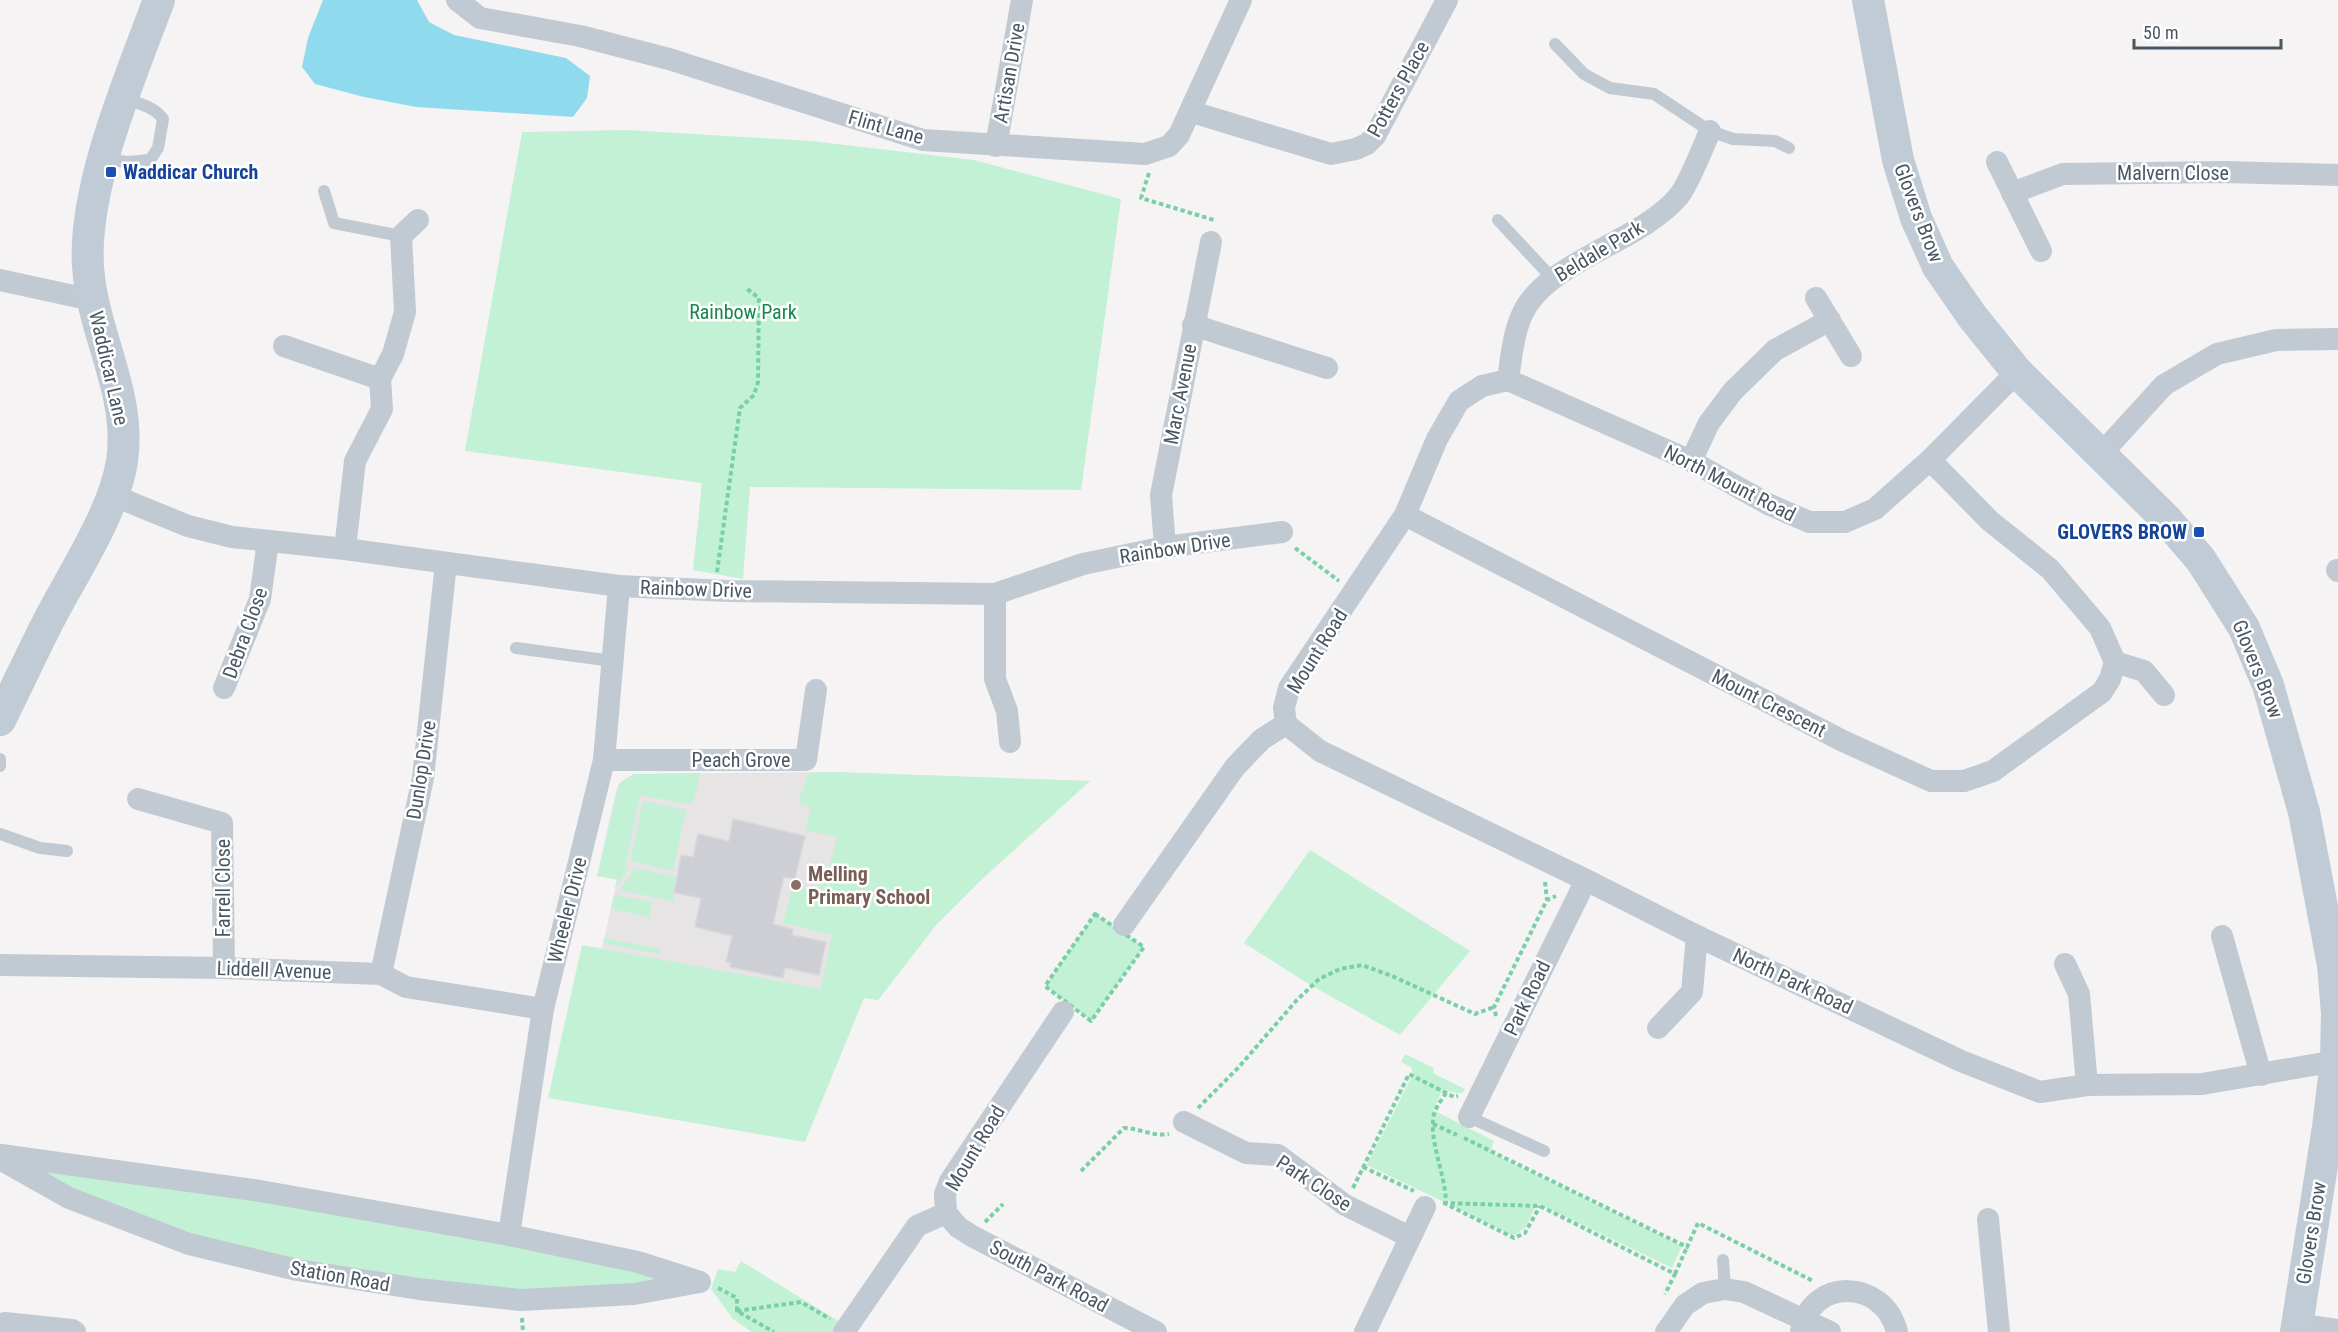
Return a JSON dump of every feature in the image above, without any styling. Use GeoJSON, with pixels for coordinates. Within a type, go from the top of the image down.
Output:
{"type":"FeatureCollection","features":[{"type":"Feature","properties":{"kind":"main road","name":"Waddicar Lane"},"geometry":{"type":"LineString","coordinates":[[0,719],[85,554],[112,495],[122,464],[123,412],[93,300],[88,266],[89,229],[104,159],[123,98],[159,0]]}},
{"type":"Feature","properties":{"kind":"main road","name":"Glovers Brow"},"geometry":{"type":"LineString","coordinates":[[1868,0],[1898,160],[1916,218],[1938,267],[1972,316],[2017,372],[2166,519],[2201,560],[2244,627],[2268,685],[2304,812],[2332,965],[2337,1014],[2337,1061],[2296,1328]]}},
{"type":"Feature","properties":{"kind":"street","name":"Flint Lane"},"geometry":{"type":"LineString","coordinates":[[457,0],[480,18],[580,36],[669,59],[922,140],[1145,154],[1156,152]]}},
{"type":"Feature","properties":{"kind":"street","name":"Artisan Drive"},"geometry":{"type":"LineString","coordinates":[[996,146],[1022,0]]}},
{"type":"Feature","properties":{"kind":"street"},"geometry":{"type":"LineString","coordinates":[[1156,152],[1169,146],[1179,135],[1241,0]]}},
{"type":"Feature","properties":{"kind":"street","name":"Potters Place"},"geometry":{"type":"LineString","coordinates":[[1192,111],[1331,154],[1356,150],[1375,136],[1447,0]]}},
{"type":"Feature","properties":{"kind":"street","name":"Beldale Park"},"geometry":{"type":"LineString","coordinates":[[1508,380],[1521,316],[1536,294],[1552,278],[1638,230],[1679,196],[1710,131]]}},
{"type":"Feature","properties":{"kind":"street"},"geometry":{"type":"LineString","coordinates":[[1997,162],[2041,251]]}},
{"type":"Feature","properties":{"kind":"street","name":"Malvern Close"},"geometry":{"type":"LineString","coordinates":[[2012,193],[2063,174],[2227,172],[2338,175]]}},
{"type":"Feature","properties":{"kind":"street"},"geometry":{"type":"LineString","coordinates":[[345,549],[355,461],[382,409],[380,379],[393,354],[405,312],[401,236],[418,220]]}},
{"type":"Feature","properties":{"kind":"street","name":"Marc Avenue"},"geometry":{"type":"LineString","coordinates":[[1165,547],[1161,495],[1211,243]]}},
{"type":"Feature","properties":{"kind":"street"},"geometry":{"type":"LineString","coordinates":[[0,280],[93,300]]}},
{"type":"Feature","properties":{"kind":"street"},"geometry":{"type":"LineString","coordinates":[[1816,298],[1851,356]]}},
{"type":"Feature","properties":{"kind":"street"},"geometry":{"type":"LineString","coordinates":[[1691,461],[1709,423],[1733,391],[1775,350],[1830,320]]}},
{"type":"Feature","properties":{"kind":"street"},"geometry":{"type":"LineString","coordinates":[[1193,325],[1327,368]]}},
{"type":"Feature","properties":{"kind":"street"},"geometry":{"type":"LineString","coordinates":[[2101,454],[2164,385],[2217,354],[2276,340],[2338,339]]}},
{"type":"Feature","properties":{"kind":"street"},"geometry":{"type":"LineString","coordinates":[[284,346],[380,379]]}},
{"type":"Feature","properties":{"kind":"street","name":"North Mount Road"},"geometry":{"type":"LineString","coordinates":[[1508,380],[1691,461],[1768,504],[1809,522],[1845,522],[1875,509],[1930,460],[2017,372]]}},
{"type":"Feature","properties":{"kind":"street","name":"Mount Road"},"geometry":{"type":"LineString","coordinates":[[1286,724],[1284,708],[1289,688],[1405,515],[1437,439],[1459,401],[1482,386],[1508,380]]}},
{"type":"Feature","properties":{"kind":"street"},"geometry":{"type":"LineString","coordinates":[[1930,460],[1990,521],[2050,569],[2100,627],[2115,662],[2144,671],[2164,695]]}},
{"type":"Feature","properties":{"kind":"street","name":"Rainbow Drive"},"geometry":{"type":"LineString","coordinates":[[112,495],[188,526],[232,537],[345,549],[619,586],[714,590],[995,594],[1083,564],[1165,547],[1279,532]]}},
{"type":"Feature","properties":{"kind":"street","name":"Mount Crescent"},"geometry":{"type":"LineString","coordinates":[[1405,515],[1843,741],[1931,781],[1964,781],[1993,771],[2102,692],[2110,679],[2115,662]]}},
{"type":"Feature","properties":{"kind":"street","name":"Debra Close"},"geometry":{"type":"LineString","coordinates":[[225,688],[260,599],[268,541]]}},
{"type":"Feature","properties":{"kind":"street","name":"Dunlop Drive"},"geometry":{"type":"LineString","coordinates":[[381,974],[423,778],[446,563]]}},
{"type":"Feature","properties":{"kind":"street","name":"Wheeler Drive"},"geometry":{"type":"LineString","coordinates":[[509,1234],[543,1009],[604,760],[619,586]]}},
{"type":"Feature","properties":{"kind":"street"},"geometry":{"type":"LineString","coordinates":[[995,594],[995,679],[1007,711],[1010,742]]}},
{"type":"Feature","properties":{"kind":"street","name":"Peach Grove"},"geometry":{"type":"LineString","coordinates":[[604,760],[806,760],[816,690]]}},
{"type":"Feature","properties":{"kind":"street"},"geometry":{"type":"LineString","coordinates":[[1124,926],[1235,767],[1262,740],[1286,724]]}},
{"type":"Feature","properties":{"kind":"street","name":"North Park Road"},"geometry":{"type":"LineString","coordinates":[[1286,724],[1320,751],[1697,936],[1961,1061],[2040,1092],[2087,1085],[2202,1084],[2337,1061]]}},
{"type":"Feature","properties":{"kind":"street","name":"Farrell Close"},"geometry":{"type":"LineString","coordinates":[[138,799],[222,823],[224,968]]}},
{"type":"Feature","properties":{"kind":"street","name":"Park Road"},"geometry":{"type":"LineString","coordinates":[[1469,1117],[1586,880]]}},
{"type":"Feature","properties":{"kind":"street"},"geometry":{"type":"LineString","coordinates":[[1658,1028],[1692,992],[1697,936]]}},
{"type":"Feature","properties":{"kind":"street"},"geometry":{"type":"LineString","coordinates":[[2222,936],[2260,1075]]}},
{"type":"Feature","properties":{"kind":"street"},"geometry":{"type":"LineString","coordinates":[[2065,964],[2079,994],[2087,1085]]}},
{"type":"Feature","properties":{"kind":"street","name":"Liddell Avenue"},"geometry":{"type":"LineString","coordinates":[[0,965],[224,968],[381,974],[406,987],[543,1009]]}},
{"type":"Feature","properties":{"kind":"street","name":"Mount Road"},"geometry":{"type":"LineString","coordinates":[[845,1331],[918,1226],[946,1213],[945,1194],[950,1182],[1063,1012]]}},
{"type":"Feature","properties":{"kind":"street","name":"Park Close"},"geometry":{"type":"LineString","coordinates":[[1184,1122],[1246,1153],[1278,1155],[1345,1205],[1410,1237]]}},
{"type":"Feature","properties":{"kind":"street","name":"Station Road"},"geometry":{"type":"LineString","coordinates":[[0,1157],[260,1191],[509,1234],[638,1262],[706,1283]]}},
{"type":"Feature","properties":{"kind":"street","name":"Station Road"},"geometry":{"type":"LineString","coordinates":[[0,1157],[69,1198],[178,1240],[297,1270],[419,1289],[521,1300],[634,1294],[706,1283]]}},
{"type":"Feature","properties":{"kind":"street"},"geometry":{"type":"LineString","coordinates":[[1365,1332],[1410,1237],[1433,1201]]}},
{"type":"Feature","properties":{"kind":"street","name":"South Park Road"},"geometry":{"type":"LineString","coordinates":[[946,1213],[958,1227],[972,1236],[1156,1332]]}},
{"type":"Feature","properties":{"kind":"street"},"geometry":{"type":"LineString","coordinates":[[1988,1219],[1999,1332]]}},
{"type":"Feature","properties":{"kind":"street"},"geometry":{"type":"LineString","coordinates":[[634,1294],[638,1262]]}},
{"type":"Feature","properties":{"kind":"street"},"geometry":{"type":"LineString","coordinates":[[1666,1332],[1685,1305],[1703,1293],[1725,1289],[1744,1292],[1803,1326],[1830,1332]]}},
{"type":"Feature","properties":{"kind":"street"},"geometry":{"type":"LineString","coordinates":[[1803,1326],[1813,1306],[1823,1298],[1836,1293],[1856,1291],[1875,1298],[1890,1312],[1897,1332]]}},
{"type":"Feature","properties":{"kind":"street"},"geometry":{"type":"LineString","coordinates":[[2,1321],[75,1332]]}},
{"type":"Feature","properties":{"kind":"street"},"geometry":{"type":"LineString","coordinates":[[2296,1328],[2338,1330]]}},
{"type":"Feature","properties":{"kind":"lane"},"geometry":{"type":"LineString","coordinates":[[1555,44],[1584,74],[1610,88],[1654,94],[1710,131],[1734,139],[1775,141],[1789,148]]}},
{"type":"Feature","properties":{"kind":"lane"},"geometry":{"type":"LineString","coordinates":[[104,159],[127,162],[150,160],[158,148],[163,119],[161,116],[143,105],[123,98]]}},
{"type":"Feature","properties":{"kind":"lane"},"geometry":{"type":"LineString","coordinates":[[324,191],[334,223],[401,236]]}},
{"type":"Feature","properties":{"kind":"lane"},"geometry":{"type":"LineString","coordinates":[[1498,220],[1552,278]]}},
{"type":"Feature","properties":{"kind":"lane"},"geometry":{"type":"LineString","coordinates":[[516,648],[612,661]]}},
{"type":"Feature","properties":{"kind":"lane"},"geometry":{"type":"LineString","coordinates":[[0,759],[0,766]]}},
{"type":"Feature","properties":{"kind":"lane"},"geometry":{"type":"LineString","coordinates":[[0,834],[40,848],[67,851]]}},
{"type":"Feature","properties":{"kind":"lane"},"geometry":{"type":"LineString","coordinates":[[1469,1117],[1544,1151]]}},
{"type":"Feature","properties":{"kind":"lane"},"geometry":{"type":"LineString","coordinates":[[1723,1260],[1725,1289]]}},
{"type":"Feature","properties":{"kind":"path"},"geometry":{"type":"LineString","coordinates":[[1156,152],[1141,198],[1216,221],[1211,243]]}},
{"type":"Feature","properties":{"kind":"path"},"geometry":{"type":"LineString","coordinates":[[714,590],[740,408],[754,395],[758,382],[759,298],[746,288]]}},
{"type":"Feature","properties":{"kind":"path"},"geometry":{"type":"LineString","coordinates":[[1279,532],[1354,591]]}},
{"type":"Feature","properties":{"kind":"path"},"geometry":{"type":"LineString","coordinates":[[1095,914],[1144,947],[1091,1021],[1045,986],[1095,914]]}},
{"type":"Feature","properties":{"kind":"path"},"geometry":{"type":"LineString","coordinates":[[1081,1171],[1124,1128],[1135,1128],[1162,1136],[1173,1134],[1239,1068],[1296,1001],[1319,979],[1340,969],[1362,965],[1392,976],[1475,1014],[1494,1007]]}},
{"type":"Feature","properties":{"kind":"path"},"geometry":{"type":"LineString","coordinates":[[1345,1205],[1409,1074],[1454,1097],[1466,1093]]}},
{"type":"Feature","properties":{"kind":"path"},"geometry":{"type":"LineString","coordinates":[[1433,1201],[1444,1177],[1433,1124],[1435,1112],[1446,1093]]}},
{"type":"Feature","properties":{"kind":"path"},"geometry":{"type":"LineString","coordinates":[[1433,1124],[1687,1247]]}},
{"type":"Feature","properties":{"kind":"path"},"geometry":{"type":"LineString","coordinates":[[1364,1167],[1514,1238],[1525,1233],[1540,1206]]}},
{"type":"Feature","properties":{"kind":"path"},"geometry":{"type":"LineString","coordinates":[[1433,1201],[1540,1206],[1675,1274]]}},
{"type":"Feature","properties":{"kind":"path"},"geometry":{"type":"LineString","coordinates":[[1685,1305],[1665,1294],[1698,1223],[1836,1293]]}},
{"type":"Feature","properties":{"kind":"path"},"geometry":{"type":"LineString","coordinates":[[706,1283],[737,1298],[737,1311]]}},
{"type":"Feature","properties":{"kind":"path"},"geometry":{"type":"LineString","coordinates":[[737,1311],[801,1302],[845,1331]]}},
{"type":"Feature","properties":{"kind":"path"},"geometry":{"type":"LineString","coordinates":[[737,1311],[774,1332]]}},
{"type":"Feature","properties":{"kind":"shaded area","name":"Melling Primary School"},"geometry":{"type":"Polygon","coordinates":[[[833,772],[1090,781],[981,880],[936,925],[878,1000],[602,949],[617,880],[597,876],[616,791],[619,784],[626,778],[634,774],[833,772]]]}},
{"type":"Feature","properties":{"kind":"green space","name":"Rainbow Park"},"geometry":{"type":"Polygon","coordinates":[[[628,130],[811,141],[974,160],[1121,199],[1081,490],[750,487],[743,579],[693,570],[702,483],[465,451],[522,132],[628,130]]]}},
{"type":"Feature","properties":{"kind":"green space"},"geometry":{"type":"Polygon","coordinates":[[[700,773],[694,801],[687,804],[640,795],[625,866],[629,867],[615,889],[617,879],[597,876],[619,784],[634,774],[700,773]]]}},
{"type":"Feature","properties":{"kind":"green space"},"geometry":{"type":"Polygon","coordinates":[[[808,773],[1090,781],[981,880],[936,925],[878,1000],[864,998],[805,1142],[548,1098],[582,945],[821,989],[832,935],[783,923],[793,886],[818,891],[829,869],[837,837],[805,830],[811,806],[802,805],[798,798],[802,793],[808,773]]]}},
{"type":"Feature","properties":{"kind":"green space"},"geometry":{"type":"Polygon","coordinates":[[[643,801],[686,810],[673,871],[630,861],[643,801]]]}},
{"type":"Feature","properties":{"kind":"green space"},"geometry":{"type":"Polygon","coordinates":[[[1310,850],[1470,951],[1400,1035],[1312,986],[1244,943],[1310,850]]]}},
{"type":"Feature","properties":{"kind":"green space"},"geometry":{"type":"Polygon","coordinates":[[[635,868],[677,877],[673,901],[620,890],[635,868]]]}},
{"type":"Feature","properties":{"kind":"green space"},"geometry":{"type":"Polygon","coordinates":[[[614,895],[652,902],[649,917],[611,909],[614,895]]]}},
{"type":"Feature","properties":{"kind":"green space"},"geometry":{"type":"Polygon","coordinates":[[[1095,914],[1144,947],[1091,1021],[1045,986],[1095,914]]]}},
{"type":"Feature","properties":{"kind":"green space"},"geometry":{"type":"Polygon","coordinates":[[[604,938],[660,949],[659,954],[603,943],[604,938]]]}},
{"type":"Feature","properties":{"kind":"green space"},"geometry":{"type":"Polygon","coordinates":[[[1405,1054],[1434,1068],[1433,1073],[1465,1089],[1462,1093],[1456,1093],[1443,1089],[1433,1110],[1494,1141],[1490,1152],[1682,1246],[1672,1268],[1537,1203],[1525,1228],[1513,1236],[1455,1207],[1450,1201],[1442,1201],[1367,1165],[1413,1074],[1411,1067],[1401,1062],[1405,1054]]]}},
{"type":"Feature","properties":{"kind":"green space"},"geometry":{"type":"Polygon","coordinates":[[[6,1156],[638,1262],[700,1282],[576,1297],[388,1284],[189,1244],[6,1156]]]}},
{"type":"Feature","properties":{"kind":"green space"},"geometry":{"type":"Polygon","coordinates":[[[741,1261],[848,1327],[844,1332],[752,1332],[733,1319],[711,1289],[718,1269],[735,1272],[741,1261]]]}},
{"type":"Feature","properties":{"kind":"water"},"geometry":{"type":"Polygon","coordinates":[[[323,0],[417,0],[429,22],[454,35],[566,58],[590,76],[587,98],[573,117],[416,107],[315,84],[302,67],[308,38],[323,0]]]}},
{"type":"Feature","properties":{"kind":"building"},"geometry":{"type":"Polygon","coordinates":[[[733,819],[805,836],[795,879],[784,877],[773,924],[793,929],[792,935],[826,942],[819,975],[785,968],[783,978],[730,967],[731,963],[726,962],[732,936],[695,927],[701,898],[674,893],[681,855],[693,857],[698,834],[729,841],[733,819]]]}},
{"type":"Feature","properties":{"kind":"place","name":"Waddicar Church"},"geometry":{"type":"Point","coordinates":[111,172]}},
{"type":"Feature","properties":{"kind":"place","name":"GLOVERS BROW"},"geometry":{"type":"Point","coordinates":[2199,532]}},
{"type":"Feature","properties":{"kind":"place","name":"Melling Primary School"},"geometry":{"type":"Point","coordinates":[796,885]}}]}
